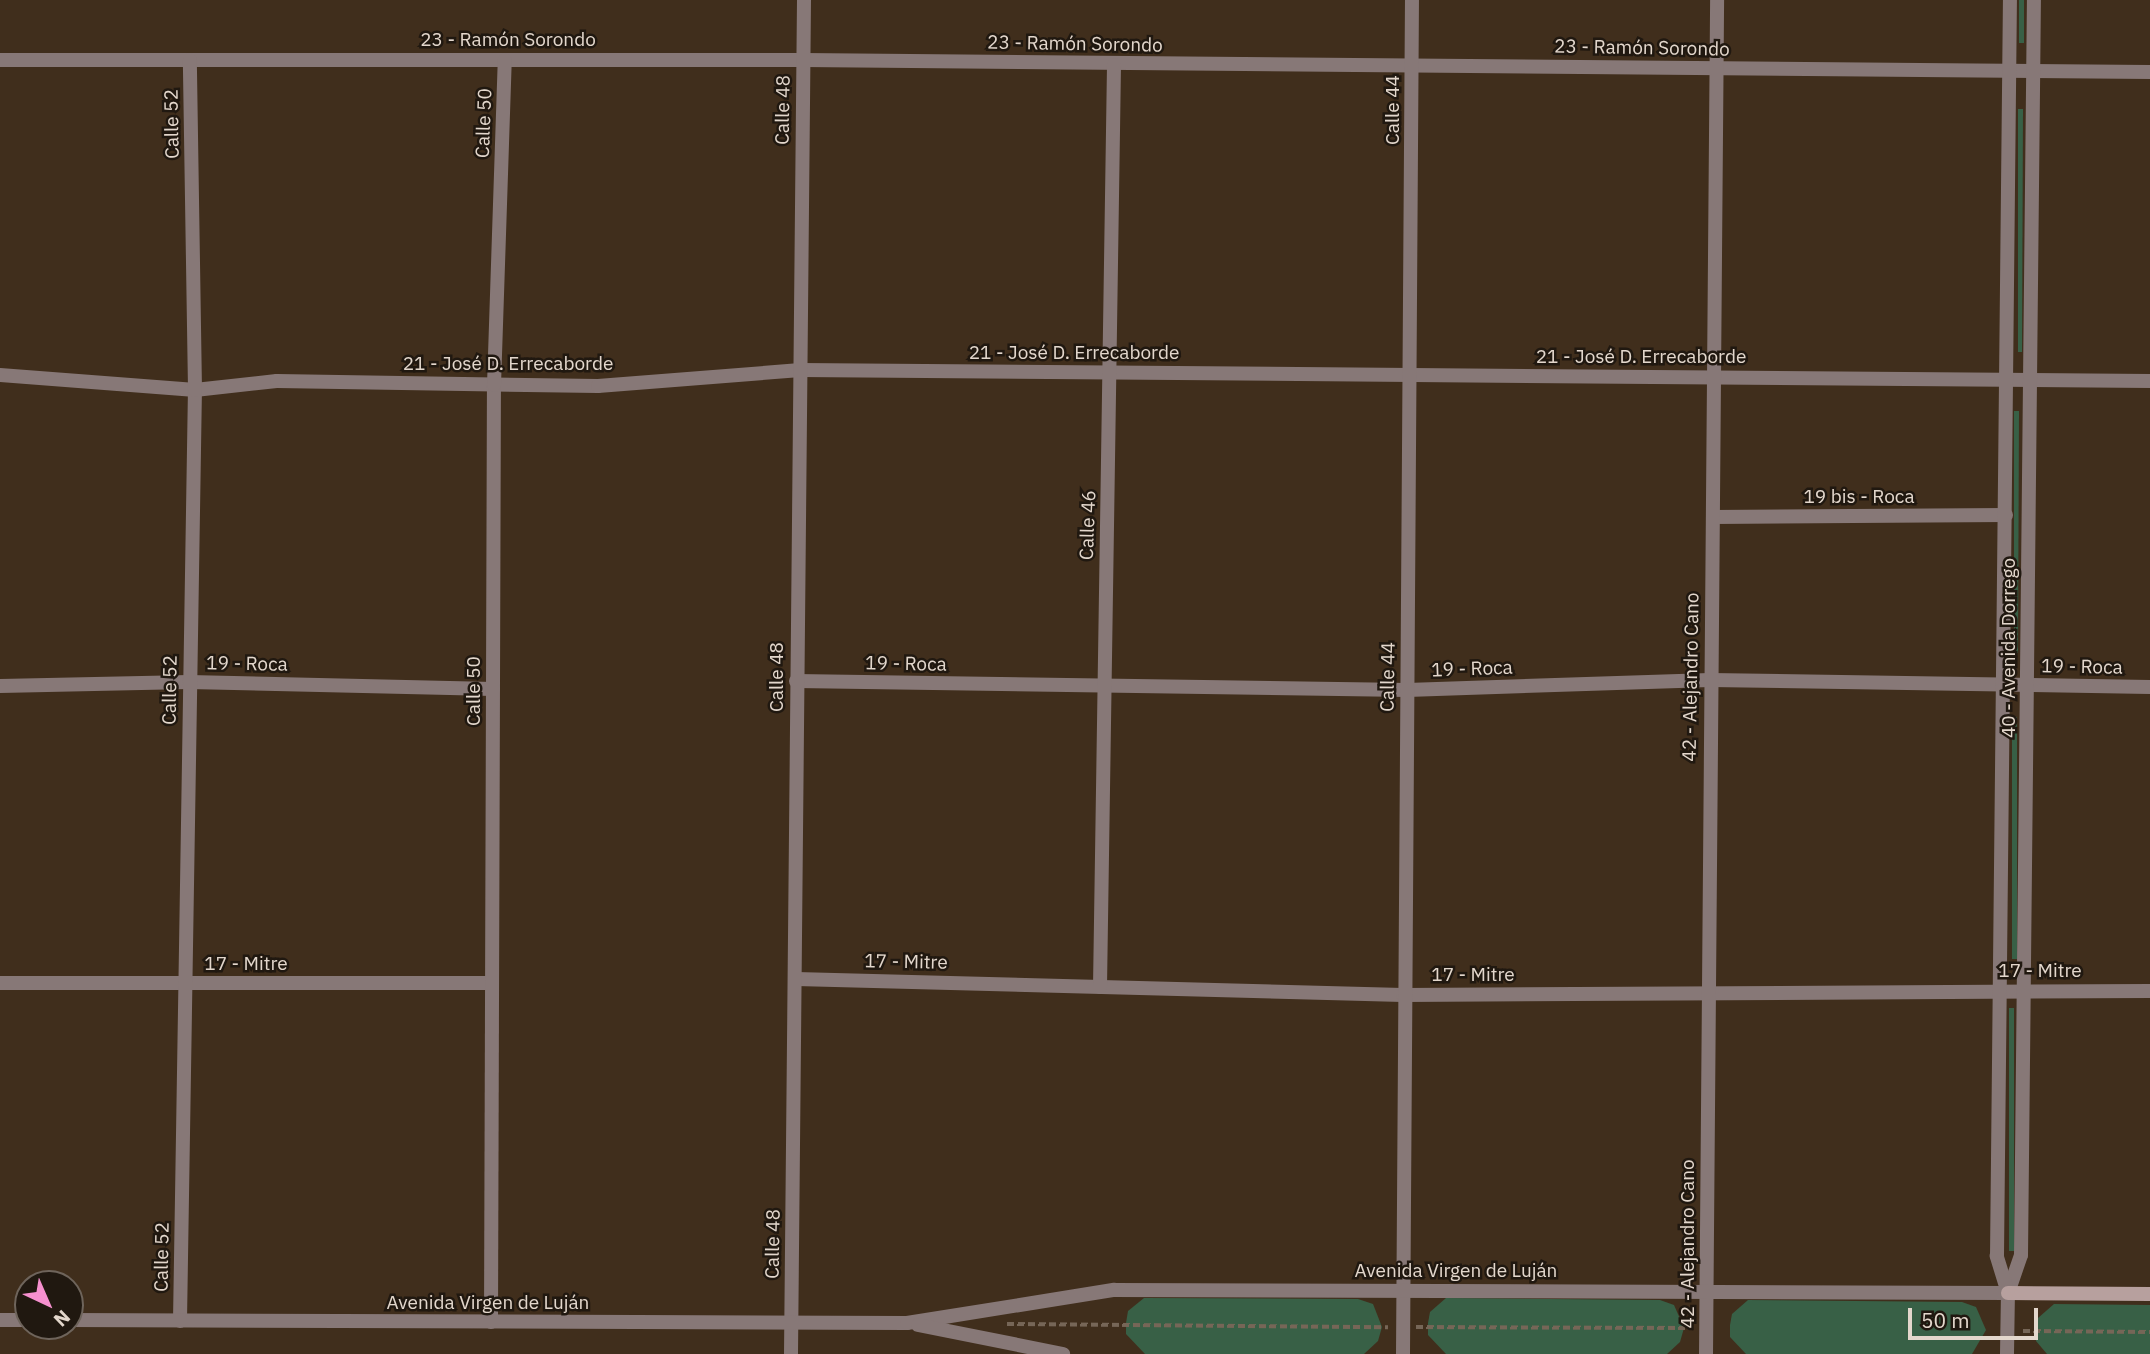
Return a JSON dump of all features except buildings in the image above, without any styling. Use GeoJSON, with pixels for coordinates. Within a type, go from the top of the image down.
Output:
{"type":"FeatureCollection","features":[{"type":"Feature","properties":{"kind":"main road"},"geometry":{"type":"LineString","coordinates":[[2008,1293],[2150,1294]]}},
{"type":"Feature","properties":{"kind":"street","name":"Calle 48"},"geometry":{"type":"LineString","coordinates":[[792,1354],[804,0]]}},
{"type":"Feature","properties":{"kind":"street","name":"Calle 44"},"geometry":{"type":"LineString","coordinates":[[1404,1354],[1403,995],[1411,375],[1412,0]]}},
{"type":"Feature","properties":{"kind":"street","name":"42 - Alejandro Cano"},"geometry":{"type":"LineString","coordinates":[[1706,1354],[1717,0]]}},
{"type":"Feature","properties":{"kind":"street","name":"40 - Avenida Dorrego"},"geometry":{"type":"LineString","coordinates":[[2008,1293],[1997,1256],[2010,0]]}},
{"type":"Feature","properties":{"kind":"street","name":"40 - Avenida Dorrego"},"geometry":{"type":"LineString","coordinates":[[2007,1354],[2008,1293],[2021,1255],[2034,0]]}},
{"type":"Feature","properties":{"kind":"street","name":"23 - Ramón Sorondo"},"geometry":{"type":"LineString","coordinates":[[0,60],[803,60],[1114,65],[2150,72]]}},
{"type":"Feature","properties":{"kind":"street","name":"Calle 52"},"geometry":{"type":"LineString","coordinates":[[180,1321],[195,390],[190,60]]}},
{"type":"Feature","properties":{"kind":"street","name":"Calle 50"},"geometry":{"type":"LineString","coordinates":[[491,1322],[494,386],[505,60]]}},
{"type":"Feature","properties":{"kind":"street","name":"Calle 46"},"geometry":{"type":"LineString","coordinates":[[1100,986],[1114,65]]}},
{"type":"Feature","properties":{"kind":"street","name":"21 - José D. Errecaborde"},"geometry":{"type":"LineString","coordinates":[[0,375],[195,390],[277,381],[598,386],[800,370],[2150,381]]}},
{"type":"Feature","properties":{"kind":"street","name":"19 bis - Roca"},"geometry":{"type":"LineString","coordinates":[[1713,517],[2006,515]]}},
{"type":"Feature","properties":{"kind":"street","name":"19 - Roca"},"geometry":{"type":"LineString","coordinates":[[796,681],[1407,690],[1710,680],[2150,687]]}},
{"type":"Feature","properties":{"kind":"street","name":"19 - Roca"},"geometry":{"type":"LineString","coordinates":[[0,686],[189,682],[493,689]]}},
{"type":"Feature","properties":{"kind":"street","name":"17 - Mitre"},"geometry":{"type":"LineString","coordinates":[[796,979],[1403,995],[2001,989],[2150,991]]}},
{"type":"Feature","properties":{"kind":"street","name":"17 - Mitre"},"geometry":{"type":"LineString","coordinates":[[0,983],[492,983]]}},
{"type":"Feature","properties":{"kind":"street","name":"Avenida Virgen de Luján"},"geometry":{"type":"LineString","coordinates":[[84,1320],[907,1323],[1114,1290],[2008,1293]]}},
{"type":"Feature","properties":{"kind":"street","name":"Avenida Virgen de Luján"},"geometry":{"type":"LineString","coordinates":[[907,1323],[1063,1354]]}},
{"type":"Feature","properties":{"kind":"path"},"geometry":{"type":"LineString","coordinates":[[1001,1324],[1706,1328]]}},
{"type":"Feature","properties":{"kind":"path"},"geometry":{"type":"LineString","coordinates":[[2007,1331],[2150,1332]]}},
{"type":"Feature","properties":{"kind":"green space"},"geometry":{"type":"Polygon","coordinates":[[[2019,0],[2024,0],[2024,43],[2019,43],[2019,0]]]}},
{"type":"Feature","properties":{"kind":"green space"},"geometry":{"type":"Polygon","coordinates":[[[2018,109],[2023,109],[2022,352],[2018,352],[2018,109]]]}},
{"type":"Feature","properties":{"kind":"green space"},"geometry":{"type":"Polygon","coordinates":[[[2014,411],[2019,411],[2018,653],[2014,653],[2014,411]]]}},
{"type":"Feature","properties":{"kind":"green space"},"geometry":{"type":"Polygon","coordinates":[[[2012,717],[2017,717],[2017,959],[2012,959],[2012,717]]]}},
{"type":"Feature","properties":{"kind":"green space"},"geometry":{"type":"Polygon","coordinates":[[[2009,1008],[2014,1008],[2014,1251],[2009,1251],[2009,1008]]]}},
{"type":"Feature","properties":{"kind":"green space"},"geometry":{"type":"Polygon","coordinates":[[[1144,1298],[1358,1299],[1373,1304],[1382,1327],[1378,1341],[1364,1354],[1145,1354],[1126,1334],[1128,1311],[1144,1298]]]}},
{"type":"Feature","properties":{"kind":"green space"},"geometry":{"type":"Polygon","coordinates":[[[1446,1298],[1660,1300],[1674,1305],[1684,1328],[1680,1342],[1667,1354],[1446,1354],[1428,1335],[1428,1323],[1430,1312],[1446,1298]]]}},
{"type":"Feature","properties":{"kind":"green space"},"geometry":{"type":"Polygon","coordinates":[[[1748,1300],[1962,1302],[1976,1307],[1986,1330],[1972,1354],[1746,1354],[1730,1337],[1730,1325],[1732,1314],[1748,1300]]]}},
{"type":"Feature","properties":{"kind":"green space"},"geometry":{"type":"Polygon","coordinates":[[[2054,1304],[2150,1305],[2150,1354],[2047,1354],[2036,1341],[2035,1329],[2038,1318],[2054,1304]]]}}]}
